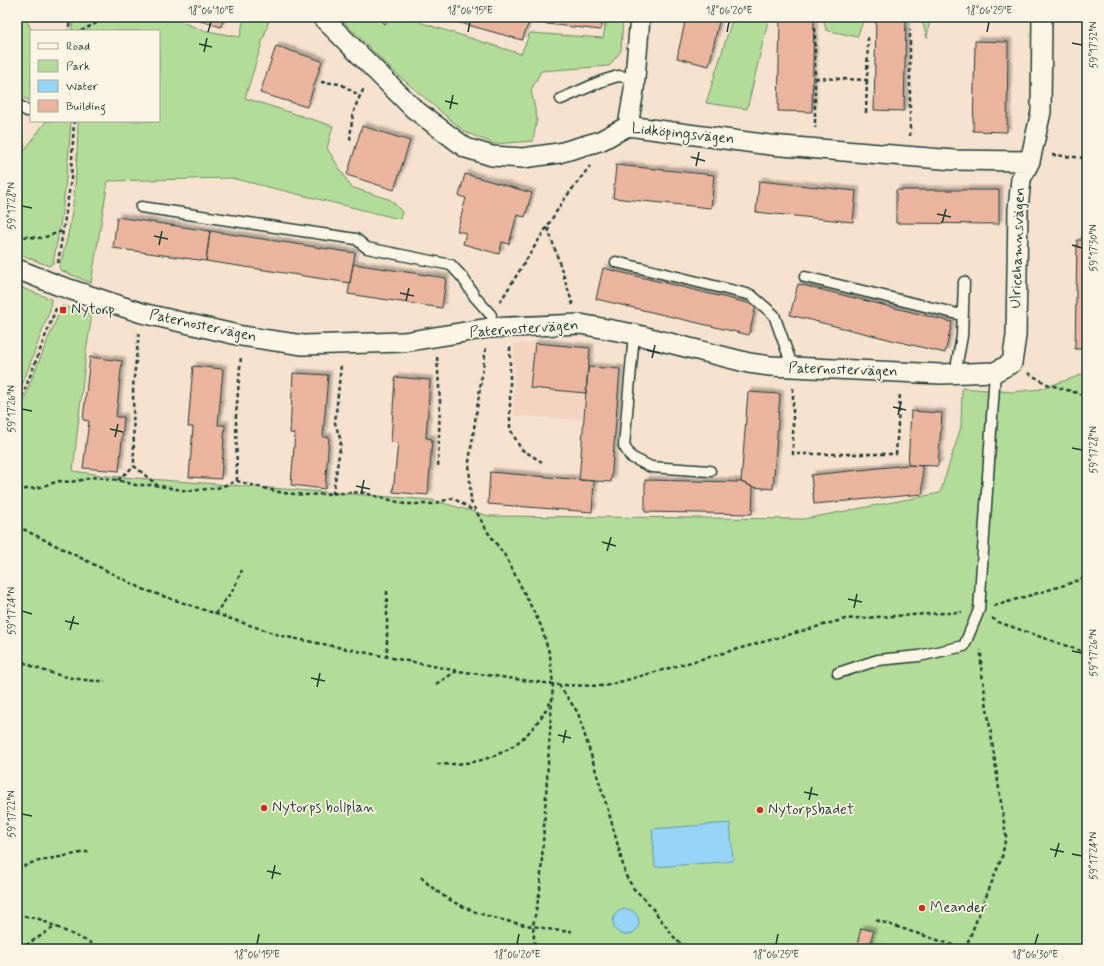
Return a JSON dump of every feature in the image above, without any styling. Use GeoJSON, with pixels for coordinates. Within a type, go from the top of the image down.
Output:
{"type":"FeatureCollection","features":[{"type":"Feature","properties":{"kind":"street","name":"Lidköpingsvägen"},"geometry":{"type":"LineString","coordinates":[[322,17],[414,109],[466,148],[492,156],[524,158],[559,153],[600,141],[628,126],[770,144],[910,157],[954,160],[1031,156]]}},
{"type":"Feature","properties":{"kind":"street"},"geometry":{"type":"LineString","coordinates":[[628,126],[635,78],[640,17]]}},
{"type":"Feature","properties":{"kind":"street","name":"Ulricehamnsvägen"},"geometry":{"type":"LineString","coordinates":[[1012,363],[1016,336],[1019,201],[1021,179],[1031,156],[1041,112],[1042,17]]}},
{"type":"Feature","properties":{"kind":"street","name":"Paternostervägen"},"geometry":{"type":"LineString","coordinates":[[17,269],[57,285],[142,313],[242,336],[303,345],[404,342],[435,338],[490,322],[510,327],[580,324],[634,334],[749,363],[793,368],[956,374],[995,372],[1012,363]]}},
{"type":"Feature","properties":{"kind":"lane"},"geometry":{"type":"LineString","coordinates":[[561,99],[602,80],[618,76],[635,78]]}},
{"type":"Feature","properties":{"kind":"lane"},"geometry":{"type":"LineString","coordinates":[[17,104],[27,111]]}},
{"type":"Feature","properties":{"kind":"lane"},"geometry":{"type":"LineString","coordinates":[[141,207],[356,240],[367,248],[451,265],[463,278],[490,322]]}},
{"type":"Feature","properties":{"kind":"lane"},"geometry":{"type":"LineString","coordinates":[[616,262],[751,294],[774,315],[793,368]]}},
{"type":"Feature","properties":{"kind":"lane"},"geometry":{"type":"LineString","coordinates":[[805,277],[962,314]]}},
{"type":"Feature","properties":{"kind":"lane"},"geometry":{"type":"LineString","coordinates":[[956,374],[962,336],[964,282]]}},
{"type":"Feature","properties":{"kind":"lane"},"geometry":{"type":"LineString","coordinates":[[634,334],[624,446],[631,457],[650,467],[710,471]]}},
{"type":"Feature","properties":{"kind":"lane"},"geometry":{"type":"LineString","coordinates":[[838,673],[878,660],[919,656],[964,646],[980,610],[995,372]]}},
{"type":"Feature","properties":{"kind":"path"},"geometry":{"type":"LineString","coordinates":[[67,17],[70,22],[68,30]]}},
{"type":"Feature","properties":{"kind":"path"},"geometry":{"type":"LineString","coordinates":[[83,30],[108,17]]}},
{"type":"Feature","properties":{"kind":"path"},"geometry":{"type":"LineString","coordinates":[[815,28],[815,148]]}},
{"type":"Feature","properties":{"kind":"path"},"geometry":{"type":"LineString","coordinates":[[910,29],[910,157]]}},
{"type":"Feature","properties":{"kind":"path"},"geometry":{"type":"LineString","coordinates":[[866,113],[868,37]]}},
{"type":"Feature","properties":{"kind":"path"},"geometry":{"type":"LineString","coordinates":[[350,140],[352,112],[376,70]]}},
{"type":"Feature","properties":{"kind":"path"},"geometry":{"type":"LineString","coordinates":[[815,78],[868,80]]}},
{"type":"Feature","properties":{"kind":"path"},"geometry":{"type":"LineString","coordinates":[[321,82],[341,84],[360,96]]}},
{"type":"Feature","properties":{"kind":"path"},"geometry":{"type":"LineString","coordinates":[[58,265],[71,180],[74,122]]}},
{"type":"Feature","properties":{"kind":"path"},"geometry":{"type":"LineString","coordinates":[[535,949],[533,926],[540,890],[553,684],[550,656],[541,626],[506,557],[470,502],[469,462],[490,322],[563,201],[588,170],[600,141]]}},
{"type":"Feature","properties":{"kind":"path"},"geometry":{"type":"LineString","coordinates":[[1031,156],[1087,158]]}},
{"type":"Feature","properties":{"kind":"path"},"geometry":{"type":"LineString","coordinates":[[548,227],[580,324]]}},
{"type":"Feature","properties":{"kind":"path"},"geometry":{"type":"LineString","coordinates":[[17,236],[42,238],[57,234],[64,230]]}},
{"type":"Feature","properties":{"kind":"path"},"geometry":{"type":"LineString","coordinates":[[17,410],[57,308],[57,285]]}},
{"type":"Feature","properties":{"kind":"path"},"geometry":{"type":"LineString","coordinates":[[118,480],[134,466],[133,387],[142,313]]}},
{"type":"Feature","properties":{"kind":"path"},"geometry":{"type":"LineString","coordinates":[[510,327],[510,429],[521,449],[542,462]]}},
{"type":"Feature","properties":{"kind":"path"},"geometry":{"type":"LineString","coordinates":[[237,481],[236,416],[242,336]]}},
{"type":"Feature","properties":{"kind":"path"},"geometry":{"type":"LineString","coordinates":[[435,338],[440,401],[438,470]]}},
{"type":"Feature","properties":{"kind":"path"},"geometry":{"type":"LineString","coordinates":[[333,494],[341,441],[335,423],[343,344]]}},
{"type":"Feature","properties":{"kind":"path"},"geometry":{"type":"LineString","coordinates":[[1012,363],[1047,384],[1087,396]]}},
{"type":"Feature","properties":{"kind":"path"},"geometry":{"type":"LineString","coordinates":[[793,368],[793,454],[896,454],[902,372]]}},
{"type":"Feature","properties":{"kind":"path"},"geometry":{"type":"LineString","coordinates":[[134,466],[158,485]]}},
{"type":"Feature","properties":{"kind":"path"},"geometry":{"type":"LineString","coordinates":[[17,490],[37,488],[59,481],[71,482],[96,477],[135,484],[158,485],[188,491],[217,488],[237,481],[283,493],[306,496],[361,492],[405,504],[432,504],[453,498],[476,512]]}},
{"type":"Feature","properties":{"kind":"path"},"geometry":{"type":"LineString","coordinates":[[17,526],[145,590],[282,636],[458,671],[559,685],[605,686],[845,619],[941,614],[980,610],[1087,577]]}},
{"type":"Feature","properties":{"kind":"path"},"geometry":{"type":"LineString","coordinates":[[215,614],[233,590],[242,570]]}},
{"type":"Feature","properties":{"kind":"path"},"geometry":{"type":"LineString","coordinates":[[387,591],[387,657]]}},
{"type":"Feature","properties":{"kind":"path"},"geometry":{"type":"LineString","coordinates":[[980,610],[998,622],[1087,653]]}},
{"type":"Feature","properties":{"kind":"path"},"geometry":{"type":"LineString","coordinates":[[876,920],[965,949],[1002,857],[1006,836],[981,667],[980,646]]}},
{"type":"Feature","properties":{"kind":"path"},"geometry":{"type":"LineString","coordinates":[[17,659],[31,666],[64,676],[105,681]]}},
{"type":"Feature","properties":{"kind":"path"},"geometry":{"type":"LineString","coordinates":[[436,684],[458,671]]}},
{"type":"Feature","properties":{"kind":"path"},"geometry":{"type":"LineString","coordinates":[[559,685],[578,713],[612,820],[626,876],[634,889],[646,900],[678,941],[690,949]]}},
{"type":"Feature","properties":{"kind":"path"},"geometry":{"type":"LineString","coordinates":[[437,764],[469,763],[497,756],[512,747],[533,727],[544,713],[552,699]]}},
{"type":"Feature","properties":{"kind":"path"},"geometry":{"type":"LineString","coordinates":[[17,869],[34,862],[91,851]]}},
{"type":"Feature","properties":{"kind":"path"},"geometry":{"type":"LineString","coordinates":[[421,877],[432,888],[467,910],[516,924],[533,926],[552,931],[572,931]]}},
{"type":"Feature","properties":{"kind":"path"},"geometry":{"type":"LineString","coordinates":[[18,915],[37,918],[104,949]]}},
{"type":"Feature","properties":{"kind":"path"},"geometry":{"type":"LineString","coordinates":[[20,949],[56,926]]}},
{"type":"Feature","properties":{"kind":"shaded area"},"geometry":{"type":"Polygon","coordinates":[[[535,343],[531,388],[586,393],[583,420],[514,416],[514,344],[535,343]]]}},
{"type":"Feature","properties":{"kind":"green space"},"geometry":{"type":"Polygon","coordinates":[[[17,17],[25,18],[31,30],[30,30],[30,101],[17,94],[17,17]]]}},
{"type":"Feature","properties":{"kind":"green space"},"geometry":{"type":"Polygon","coordinates":[[[70,17],[169,17],[202,30],[240,37],[244,17],[270,17],[245,98],[333,126],[327,148],[351,187],[391,200],[402,212],[400,219],[231,178],[108,181],[91,283],[60,270],[59,266],[69,231],[72,213],[77,157],[78,122],[160,122],[160,30],[71,30],[73,24],[70,17]]]}},
{"type":"Feature","properties":{"kind":"green space"},"geometry":{"type":"Polygon","coordinates":[[[339,17],[414,17],[422,23],[521,54],[530,33],[603,38],[607,17],[623,17],[621,51],[609,66],[541,71],[531,90],[537,119],[533,141],[494,144],[465,132],[393,71],[339,17]]]}},
{"type":"Feature","properties":{"kind":"green space"},"geometry":{"type":"Polygon","coordinates":[[[733,17],[769,17],[747,109],[706,103],[733,17]]]}},
{"type":"Feature","properties":{"kind":"green space"},"geometry":{"type":"Polygon","coordinates":[[[823,17],[865,17],[857,37],[826,30],[823,17]]]}},
{"type":"Feature","properties":{"kind":"green space"},"geometry":{"type":"Polygon","coordinates":[[[921,17],[930,17],[927,38],[921,17]]]}},
{"type":"Feature","properties":{"kind":"green space"},"geometry":{"type":"Polygon","coordinates":[[[45,122],[71,122],[67,175],[57,245],[53,263],[49,266],[17,253],[17,161],[45,122]]]}},
{"type":"Feature","properties":{"kind":"green space"},"geometry":{"type":"Polygon","coordinates":[[[17,286],[51,299],[50,310],[17,399],[17,286]]]}},
{"type":"Feature","properties":{"kind":"green space"},"geometry":{"type":"Polygon","coordinates":[[[62,306],[92,315],[86,352],[73,471],[108,476],[432,500],[489,516],[804,519],[940,493],[961,427],[962,388],[1012,392],[1040,389],[1087,373],[1087,949],[17,949],[17,421],[30,383],[62,306]]]}},
{"type":"Feature","properties":{"kind":"water"},"geometry":{"type":"Polygon","coordinates":[[[730,823],[733,861],[655,867],[652,829],[730,823]]]}},
{"type":"Feature","properties":{"kind":"water"},"geometry":{"type":"Polygon","coordinates":[[[626,909],[635,913],[639,922],[635,931],[626,935],[617,931],[613,922],[617,913],[626,909]]]}},
{"type":"Feature","properties":{"kind":"building"},"geometry":{"type":"Polygon","coordinates":[[[187,17],[224,17],[221,27],[187,17]]]}},
{"type":"Feature","properties":{"kind":"building"},"geometry":{"type":"Polygon","coordinates":[[[378,17],[392,17],[385,24],[378,17]]]}},
{"type":"Feature","properties":{"kind":"building"},"geometry":{"type":"Polygon","coordinates":[[[439,17],[602,17],[601,30],[529,22],[522,40],[439,17]]]}},
{"type":"Feature","properties":{"kind":"building"},"geometry":{"type":"Polygon","coordinates":[[[686,17],[720,17],[709,66],[677,58],[686,17]]]}},
{"type":"Feature","properties":{"kind":"building"},"geometry":{"type":"Polygon","coordinates":[[[780,17],[814,17],[812,112],[778,111],[780,17]]]}},
{"type":"Feature","properties":{"kind":"building"},"geometry":{"type":"Polygon","coordinates":[[[876,17],[906,17],[904,111],[874,110],[876,17]]]}},
{"type":"Feature","properties":{"kind":"building"},"geometry":{"type":"Polygon","coordinates":[[[975,41],[1008,42],[1007,132],[973,131],[975,41]]]}},
{"type":"Feature","properties":{"kind":"building"},"geometry":{"type":"Polygon","coordinates":[[[276,46],[322,61],[307,107],[260,93],[276,46]]]}},
{"type":"Feature","properties":{"kind":"building"},"geometry":{"type":"Polygon","coordinates":[[[1087,73],[1087,132],[1085,132],[1087,73]]]}},
{"type":"Feature","properties":{"kind":"building"},"geometry":{"type":"Polygon","coordinates":[[[362,126],[410,141],[394,190],[347,175],[362,126]]]}},
{"type":"Feature","properties":{"kind":"building"},"geometry":{"type":"Polygon","coordinates":[[[17,145],[22,149],[17,155],[17,145]]]}},
{"type":"Feature","properties":{"kind":"building"},"geometry":{"type":"Polygon","coordinates":[[[616,165],[714,175],[711,208],[613,198],[616,165]]]}},
{"type":"Feature","properties":{"kind":"building"},"geometry":{"type":"Polygon","coordinates":[[[465,174],[532,193],[525,217],[517,215],[509,244],[502,242],[499,254],[463,244],[466,233],[457,231],[466,198],[459,196],[465,174]]]}},
{"type":"Feature","properties":{"kind":"building"},"geometry":{"type":"Polygon","coordinates":[[[759,181],[856,191],[853,222],[756,212],[759,181]]]}},
{"type":"Feature","properties":{"kind":"building"},"geometry":{"type":"Polygon","coordinates":[[[896,190],[999,190],[999,224],[896,223],[896,190]]]}},
{"type":"Feature","properties":{"kind":"building"},"geometry":{"type":"Polygon","coordinates":[[[117,217],[210,231],[206,261],[113,248],[117,217]]]}},
{"type":"Feature","properties":{"kind":"building"},"geometry":{"type":"Polygon","coordinates":[[[210,231],[355,253],[350,283],[206,261],[210,231]]]}},
{"type":"Feature","properties":{"kind":"building"},"geometry":{"type":"Polygon","coordinates":[[[1077,240],[1087,240],[1087,349],[1075,349],[1077,240]]]}},
{"type":"Feature","properties":{"kind":"building"},"geometry":{"type":"Polygon","coordinates":[[[353,264],[446,278],[442,308],[348,294],[353,264]]]}},
{"type":"Feature","properties":{"kind":"building"},"geometry":{"type":"Polygon","coordinates":[[[603,268],[756,305],[749,335],[596,299],[603,268]]]}},
{"type":"Feature","properties":{"kind":"building"},"geometry":{"type":"Polygon","coordinates":[[[798,284],[952,322],[945,353],[790,315],[798,284]]]}},
{"type":"Feature","properties":{"kind":"building"},"geometry":{"type":"Polygon","coordinates":[[[535,343],[590,348],[586,393],[530,388],[535,343]]]}},
{"type":"Feature","properties":{"kind":"building"},"geometry":{"type":"Polygon","coordinates":[[[90,357],[122,361],[116,417],[124,417],[119,471],[83,468],[89,421],[83,420],[90,357]]]}},
{"type":"Feature","properties":{"kind":"building"},"geometry":{"type":"Polygon","coordinates":[[[193,366],[223,369],[218,425],[225,425],[221,479],[189,477],[193,427],[188,427],[193,366]]]}},
{"type":"Feature","properties":{"kind":"building"},"geometry":{"type":"Polygon","coordinates":[[[588,367],[620,369],[611,482],[579,480],[588,367]]]}},
{"type":"Feature","properties":{"kind":"building"},"geometry":{"type":"Polygon","coordinates":[[[293,373],[328,375],[323,437],[329,437],[325,489],[291,485],[295,434],[290,433],[293,373]]]}},
{"type":"Feature","properties":{"kind":"building"},"geometry":{"type":"Polygon","coordinates":[[[395,377],[430,380],[426,438],[432,439],[428,495],[393,492],[398,443],[391,442],[395,377]]]}},
{"type":"Feature","properties":{"kind":"building"},"geometry":{"type":"Polygon","coordinates":[[[748,392],[780,394],[773,489],[753,487],[741,482],[748,392]]]}},
{"type":"Feature","properties":{"kind":"building"},"geometry":{"type":"Polygon","coordinates":[[[911,411],[942,413],[938,466],[908,465],[911,411]]]}},
{"type":"Feature","properties":{"kind":"building"},"geometry":{"type":"Polygon","coordinates":[[[908,465],[922,466],[923,494],[814,504],[811,475],[908,465]]]}},
{"type":"Feature","properties":{"kind":"building"},"geometry":{"type":"Polygon","coordinates":[[[490,472],[594,481],[592,512],[488,504],[490,472]]]}},
{"type":"Feature","properties":{"kind":"building"},"geometry":{"type":"Polygon","coordinates":[[[645,480],[741,482],[753,487],[752,514],[645,512],[645,480]]]}},
{"type":"Feature","properties":{"kind":"building"},"geometry":{"type":"Polygon","coordinates":[[[861,928],[873,931],[870,946],[877,947],[877,949],[856,949],[861,928]]]}},
{"type":"Feature","properties":{"kind":"place","name":"Nytorp"},"geometry":{"type":"Point","coordinates":[63,310]}},
{"type":"Feature","properties":{"kind":"place","name":"Nytorps bollplan"},"geometry":{"type":"Point","coordinates":[264,808]}},
{"type":"Feature","properties":{"kind":"place","name":"Nytorpsbadet"},"geometry":{"type":"Point","coordinates":[760,810]}},
{"type":"Feature","properties":{"kind":"place","name":"Meander"},"geometry":{"type":"Point","coordinates":[922,908]}}]}
